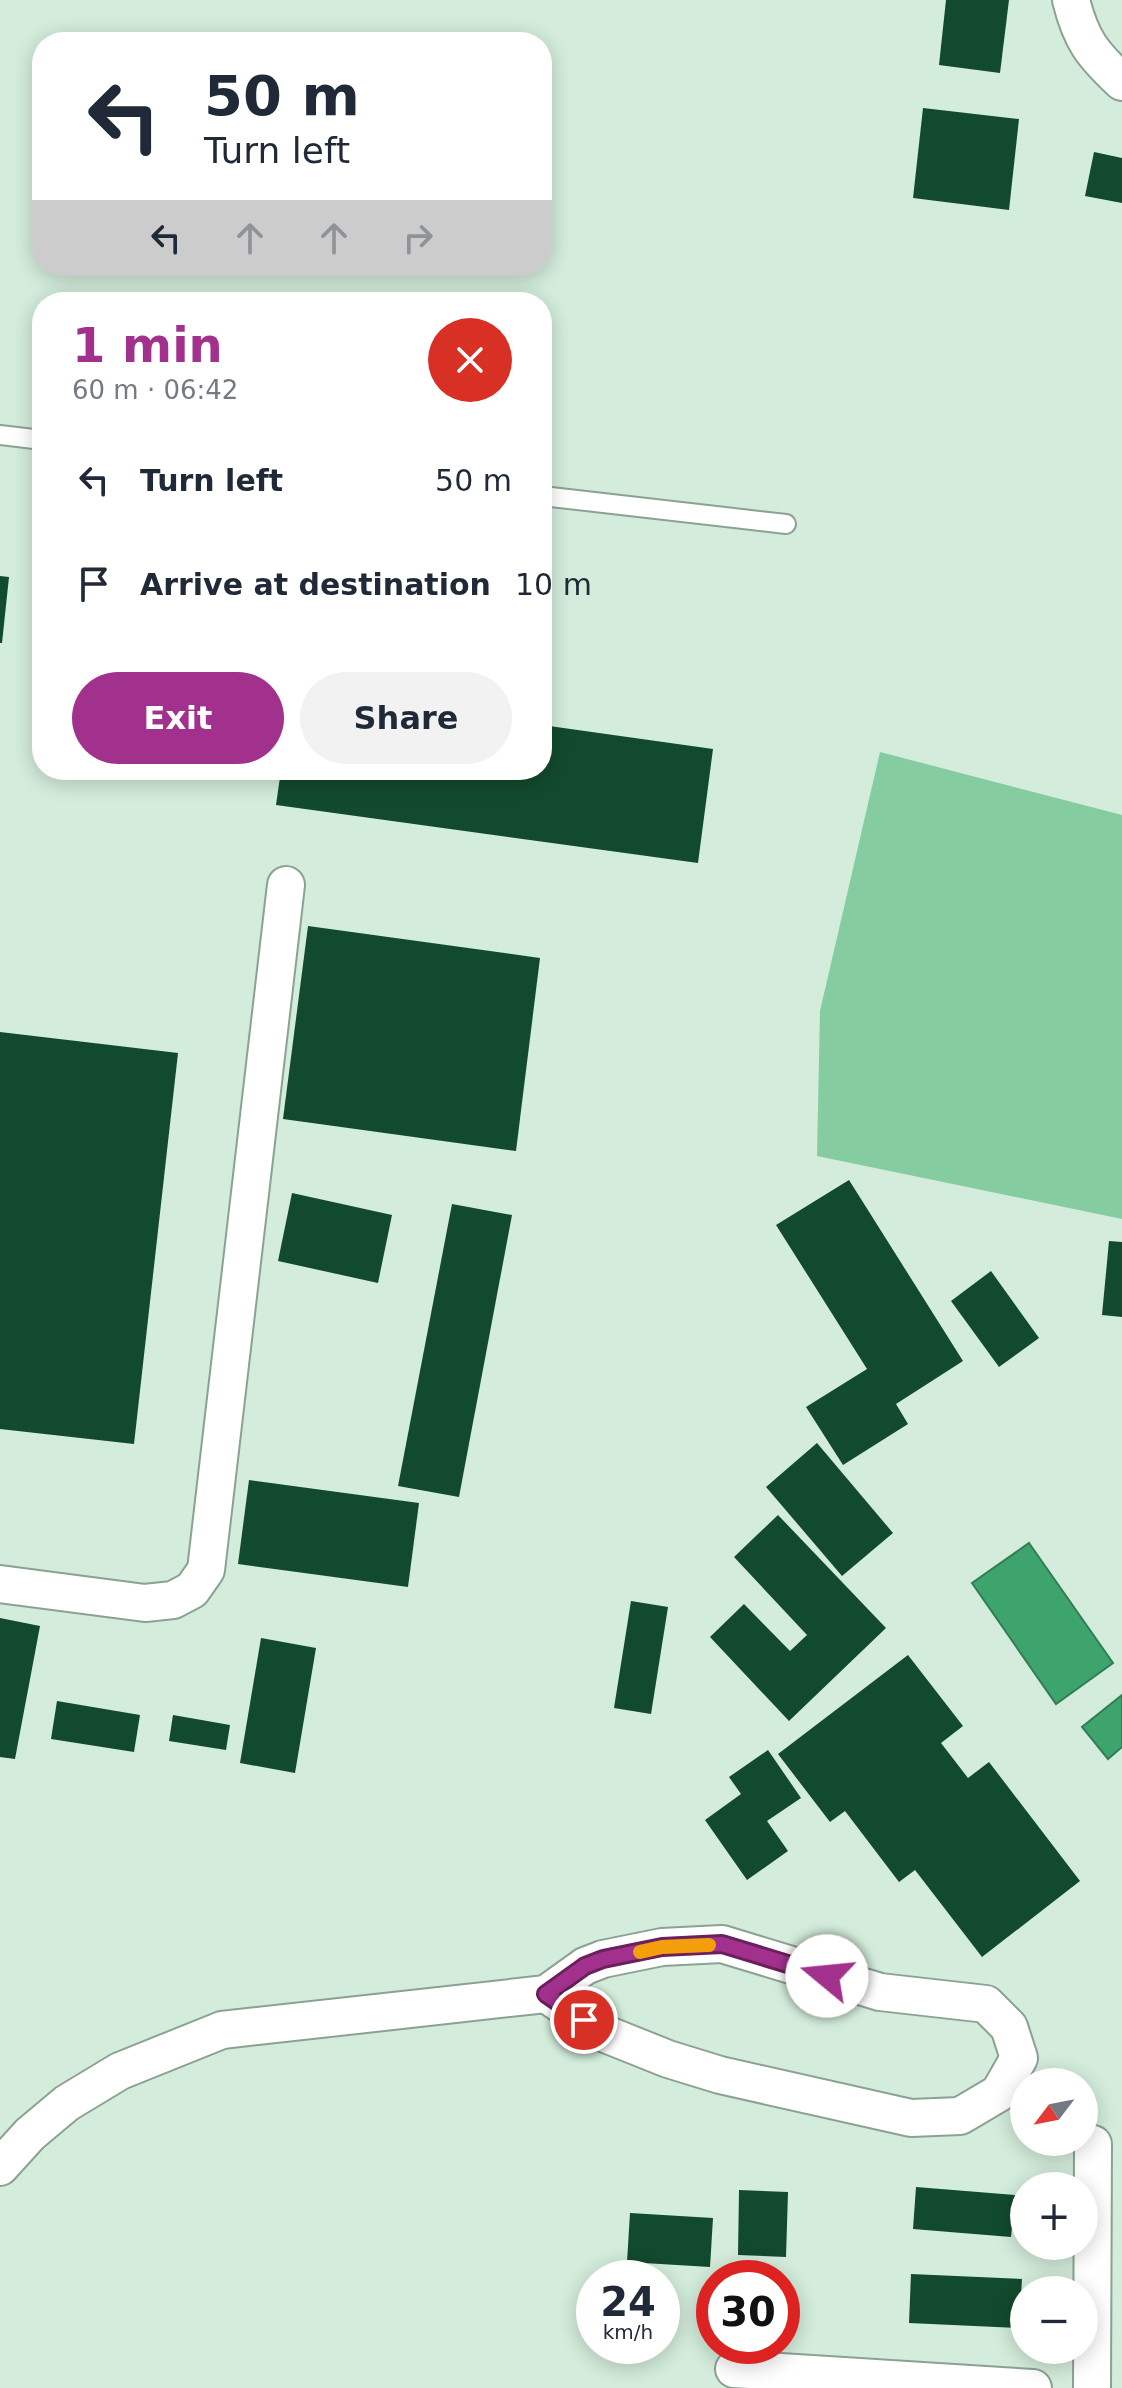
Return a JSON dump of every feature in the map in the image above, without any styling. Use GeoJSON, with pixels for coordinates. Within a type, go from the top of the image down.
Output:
{"type":"FeatureCollection","features":[{"type":"Feature","properties":{"kind":"street"},"geometry":{"type":"LineString","coordinates":[[1071,0],[1078,26],[1094,56],[1122,82]]}},
{"type":"Feature","properties":{"kind":"street"},"geometry":{"type":"LineString","coordinates":[[0,1584],[145,1603],[173,1600],[192,1590],[206,1570],[286,885]]}},
{"type":"Feature","properties":{"kind":"street"},"geometry":{"type":"LineString","coordinates":[[0,2167],[30,2134],[67,2103],[120,2071],[222,2030],[546,1994],[585,1966],[603,1959],[662,1947],[722,1944],[880,1992],[986,2004],[1009,2027],[1019,2058],[999,2093],[960,2116],[911,2118],[720,2075],[668,2059],[603,2033],[546,1994]]}},
{"type":"Feature","properties":{"kind":"street"},"geometry":{"type":"LineString","coordinates":[[1092,2388],[1093,2156]]}},
{"type":"Feature","properties":{"kind":"street"},"geometry":{"type":"LineString","coordinates":[[734,2369],[1033,2388]]}},
{"type":"Feature","properties":{"kind":"lane"},"geometry":{"type":"LineString","coordinates":[[0,435],[32,439]]}},
{"type":"Feature","properties":{"kind":"lane"},"geometry":{"type":"LineString","coordinates":[[552,497],[786,524]]}},
{"type":"Feature","properties":{"kind":"shaded area"},"geometry":{"type":"Polygon","coordinates":[[[880,752],[1122,815],[1122,1219],[817,1156],[820,1011],[880,752]]]}},
{"type":"Feature","properties":{"kind":"shaded area"},"geometry":{"type":"Polygon","coordinates":[[[1029,1543],[1113,1663],[1056,1704],[972,1583],[1029,1543]]]}},
{"type":"Feature","properties":{"kind":"shaded area"},"geometry":{"type":"Polygon","coordinates":[[[1122,1695],[1122,1747],[1108,1759],[1082,1727],[1122,1695]]]}},
{"type":"Feature","properties":{"kind":"building"},"geometry":{"type":"Polygon","coordinates":[[[946,0],[1009,0],[1000,73],[939,65],[946,0]]]}},
{"type":"Feature","properties":{"kind":"building"},"geometry":{"type":"Polygon","coordinates":[[[923,108],[1019,119],[1009,210],[913,198],[923,108]]]}},
{"type":"Feature","properties":{"kind":"building"},"geometry":{"type":"Polygon","coordinates":[[[1094,152],[1122,158],[1122,203],[1085,196],[1094,152]]]}},
{"type":"Feature","properties":{"kind":"building"},"geometry":{"type":"Polygon","coordinates":[[[0,576],[9,577],[2,643],[0,643],[0,576]]]}},
{"type":"Feature","properties":{"kind":"building"},"geometry":{"type":"Polygon","coordinates":[[[552,726],[713,749],[698,863],[276,805],[280,780],[552,780],[552,726]]]}},
{"type":"Feature","properties":{"kind":"building"},"geometry":{"type":"Polygon","coordinates":[[[308,926],[540,958],[516,1151],[283,1119],[308,926]]]}},
{"type":"Feature","properties":{"kind":"building"},"geometry":{"type":"Polygon","coordinates":[[[0,1032],[178,1053],[134,1444],[0,1429],[0,1032]]]}},
{"type":"Feature","properties":{"kind":"building"},"geometry":{"type":"Polygon","coordinates":[[[849,1180],[963,1361],[896,1404],[908,1424],[843,1465],[806,1407],[867,1369],[776,1225],[849,1180]]]}},
{"type":"Feature","properties":{"kind":"building"},"geometry":{"type":"Polygon","coordinates":[[[292,1193],[392,1215],[378,1283],[278,1261],[292,1193]]]}},
{"type":"Feature","properties":{"kind":"building"},"geometry":{"type":"Polygon","coordinates":[[[452,1204],[512,1215],[459,1497],[398,1486],[452,1204]]]}},
{"type":"Feature","properties":{"kind":"building"},"geometry":{"type":"Polygon","coordinates":[[[1109,1241],[1122,1242],[1122,1317],[1102,1315],[1109,1241]]]}},
{"type":"Feature","properties":{"kind":"building"},"geometry":{"type":"Polygon","coordinates":[[[991,1271],[1039,1338],[999,1367],[951,1301],[991,1271]]]}},
{"type":"Feature","properties":{"kind":"building"},"geometry":{"type":"Polygon","coordinates":[[[817,1443],[893,1533],[842,1576],[766,1487],[817,1443]]]}},
{"type":"Feature","properties":{"kind":"building"},"geometry":{"type":"Polygon","coordinates":[[[249,1480],[419,1503],[408,1587],[238,1564],[249,1480]]]}},
{"type":"Feature","properties":{"kind":"building"},"geometry":{"type":"Polygon","coordinates":[[[778,1515],[886,1628],[789,1721],[710,1637],[744,1604],[790,1651],[807,1635],[734,1557],[778,1515]]]}},
{"type":"Feature","properties":{"kind":"building"},"geometry":{"type":"Polygon","coordinates":[[[631,1601],[668,1607],[651,1714],[614,1708],[631,1601]]]}},
{"type":"Feature","properties":{"kind":"building"},"geometry":{"type":"Polygon","coordinates":[[[0,1618],[40,1626],[15,1759],[0,1757],[0,1618]]]}},
{"type":"Feature","properties":{"kind":"building"},"geometry":{"type":"Polygon","coordinates":[[[261,1638],[316,1648],[295,1773],[240,1763],[261,1638]]]}},
{"type":"Feature","properties":{"kind":"building"},"geometry":{"type":"Polygon","coordinates":[[[908,1655],[963,1726],[941,1743],[968,1778],[989,1762],[1080,1881],[982,1957],[915,1870],[899,1882],[845,1811],[830,1822],[778,1754],[908,1655]]]}},
{"type":"Feature","properties":{"kind":"building"},"geometry":{"type":"Polygon","coordinates":[[[57,1701],[140,1715],[134,1752],[51,1739],[57,1701]]]}},
{"type":"Feature","properties":{"kind":"building"},"geometry":{"type":"Polygon","coordinates":[[[173,1715],[230,1725],[226,1750],[169,1741],[173,1715]]]}},
{"type":"Feature","properties":{"kind":"building"},"geometry":{"type":"Polygon","coordinates":[[[768,1750],[801,1798],[767,1821],[788,1851],[747,1880],[705,1820],[741,1794],[729,1777],[768,1750]]]}},
{"type":"Feature","properties":{"kind":"building"},"geometry":{"type":"Polygon","coordinates":[[[916,2187],[1010,2195],[1010,2237],[913,2229],[916,2187]]]}},
{"type":"Feature","properties":{"kind":"building"},"geometry":{"type":"Polygon","coordinates":[[[739,2190],[788,2192],[786,2257],[738,2255],[739,2190]]]}},
{"type":"Feature","properties":{"kind":"building"},"geometry":{"type":"Polygon","coordinates":[[[630,2213],[713,2218],[710,2260],[696,2260],[696,2266],[680,2265],[680,2260],[627,2260],[630,2213]]]}},
{"type":"Feature","properties":{"kind":"building"},"geometry":{"type":"Polygon","coordinates":[[[911,2274],[1010,2278],[1010,2328],[909,2323],[911,2274]]]}},
{"type":"Feature","properties":{"kind":"slow traffic"},"geometry":{"type":"LineString","coordinates":[[640,1952],[662,1947],[709,1945]]}},
{"type":"Feature","properties":{"kind":"route"},"geometry":{"type":"LineString","coordinates":[[584,2020],[546,1994],[585,1966],[603,1959],[662,1947],[722,1944],[827,1976]]}}]}
